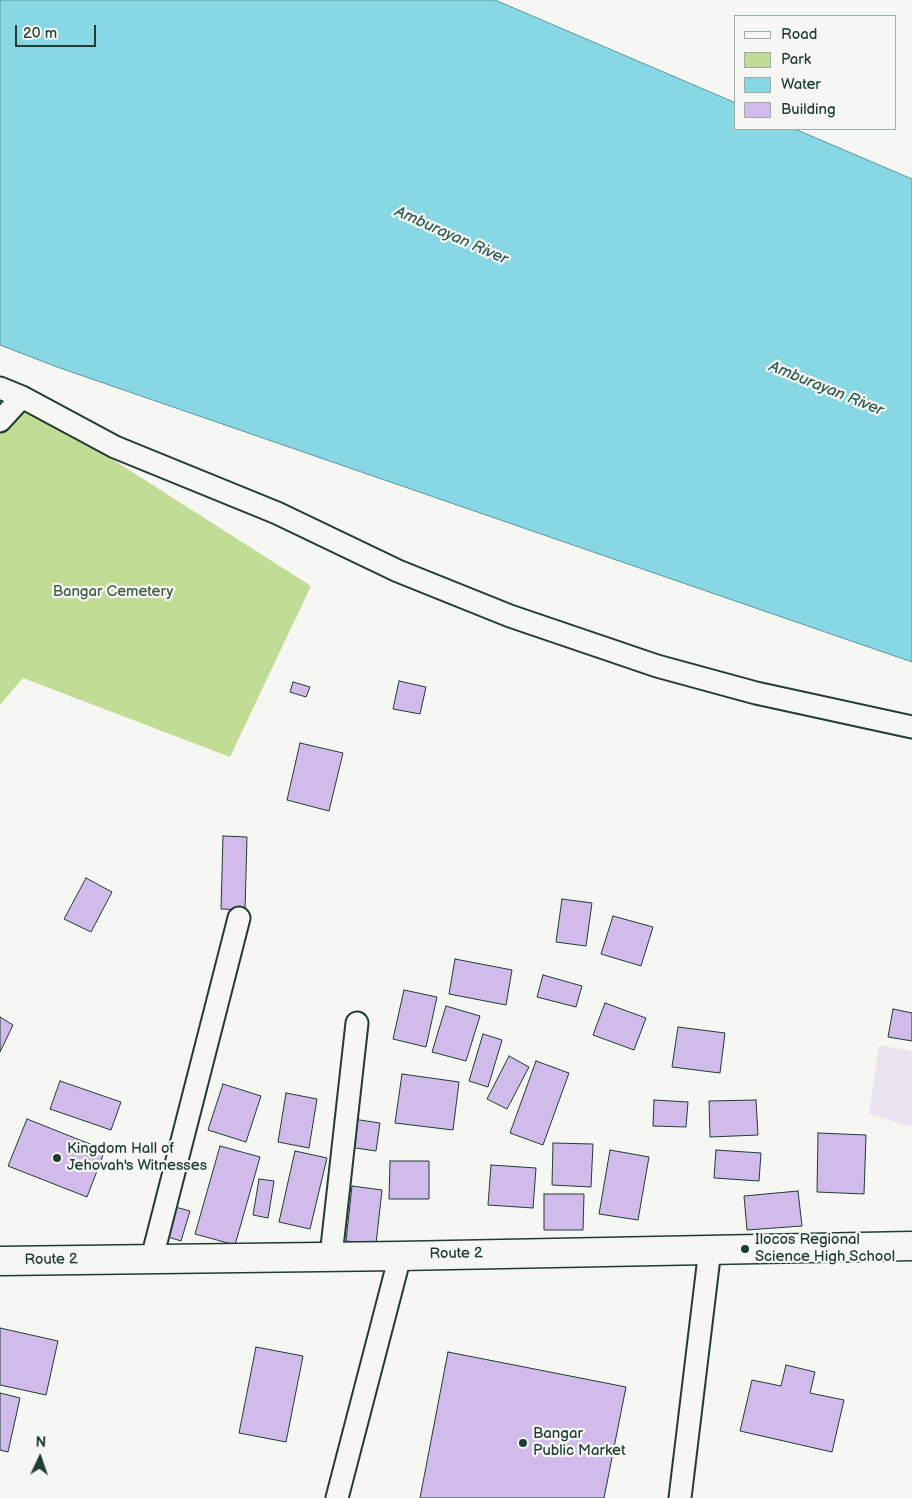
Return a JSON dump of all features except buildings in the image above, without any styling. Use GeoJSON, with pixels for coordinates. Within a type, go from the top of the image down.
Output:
{"type":"FeatureCollection","features":[{"type":"Feature","properties":{"kind":"highway","name":"Route 2"},"geometry":{"type":"LineString","coordinates":[[0,1261],[400,1256],[912,1246]]}},
{"type":"Feature","properties":{"kind":"street"},"geometry":{"type":"LineString","coordinates":[[0,388],[22,397],[115,447],[277,513],[398,571],[510,616],[666,668],[756,693],[912,727]]}},
{"type":"Feature","properties":{"kind":"street"},"geometry":{"type":"LineString","coordinates":[[0,421],[22,397]]}},
{"type":"Feature","properties":{"kind":"street"},"geometry":{"type":"LineString","coordinates":[[152,1258],[239,918]]}},
{"type":"Feature","properties":{"kind":"street"},"geometry":{"type":"LineString","coordinates":[[331,1256],[357,1023]]}},
{"type":"Feature","properties":{"kind":"street"},"geometry":{"type":"LineString","coordinates":[[680,1498],[710,1249]]}},
{"type":"Feature","properties":{"kind":"street"},"geometry":{"type":"LineString","coordinates":[[337,1498],[400,1256]]}},
{"type":"Feature","properties":{"kind":"shaded area"},"geometry":{"type":"Polygon","coordinates":[[[879,1045],[912,1051],[912,1127],[869,1114],[879,1045]]]}},
{"type":"Feature","properties":{"kind":"green space","name":"Bangar Cemetery"},"geometry":{"type":"Polygon","coordinates":[[[0,408],[46,417],[311,586],[230,757],[23,678],[0,705],[0,408]]]}},
{"type":"Feature","properties":{"kind":"water","name":"Amburayan River"},"geometry":{"type":"Polygon","coordinates":[[[0,0],[495,0],[734,102],[734,130],[797,130],[912,179],[912,662],[57,367],[0,345],[0,0]]]}},
{"type":"Feature","properties":{"kind":"place","name":"Kingdom Hall of Jehovah's Witnesses"},"geometry":{"type":"Point","coordinates":[57,1158]}},
{"type":"Feature","properties":{"kind":"place","name":"Ilocos Regional Science High School"},"geometry":{"type":"Point","coordinates":[745,1249]}},
{"type":"Feature","properties":{"kind":"place","name":"Bangar Public Market"},"geometry":{"type":"Point","coordinates":[523,1443]}}]}
